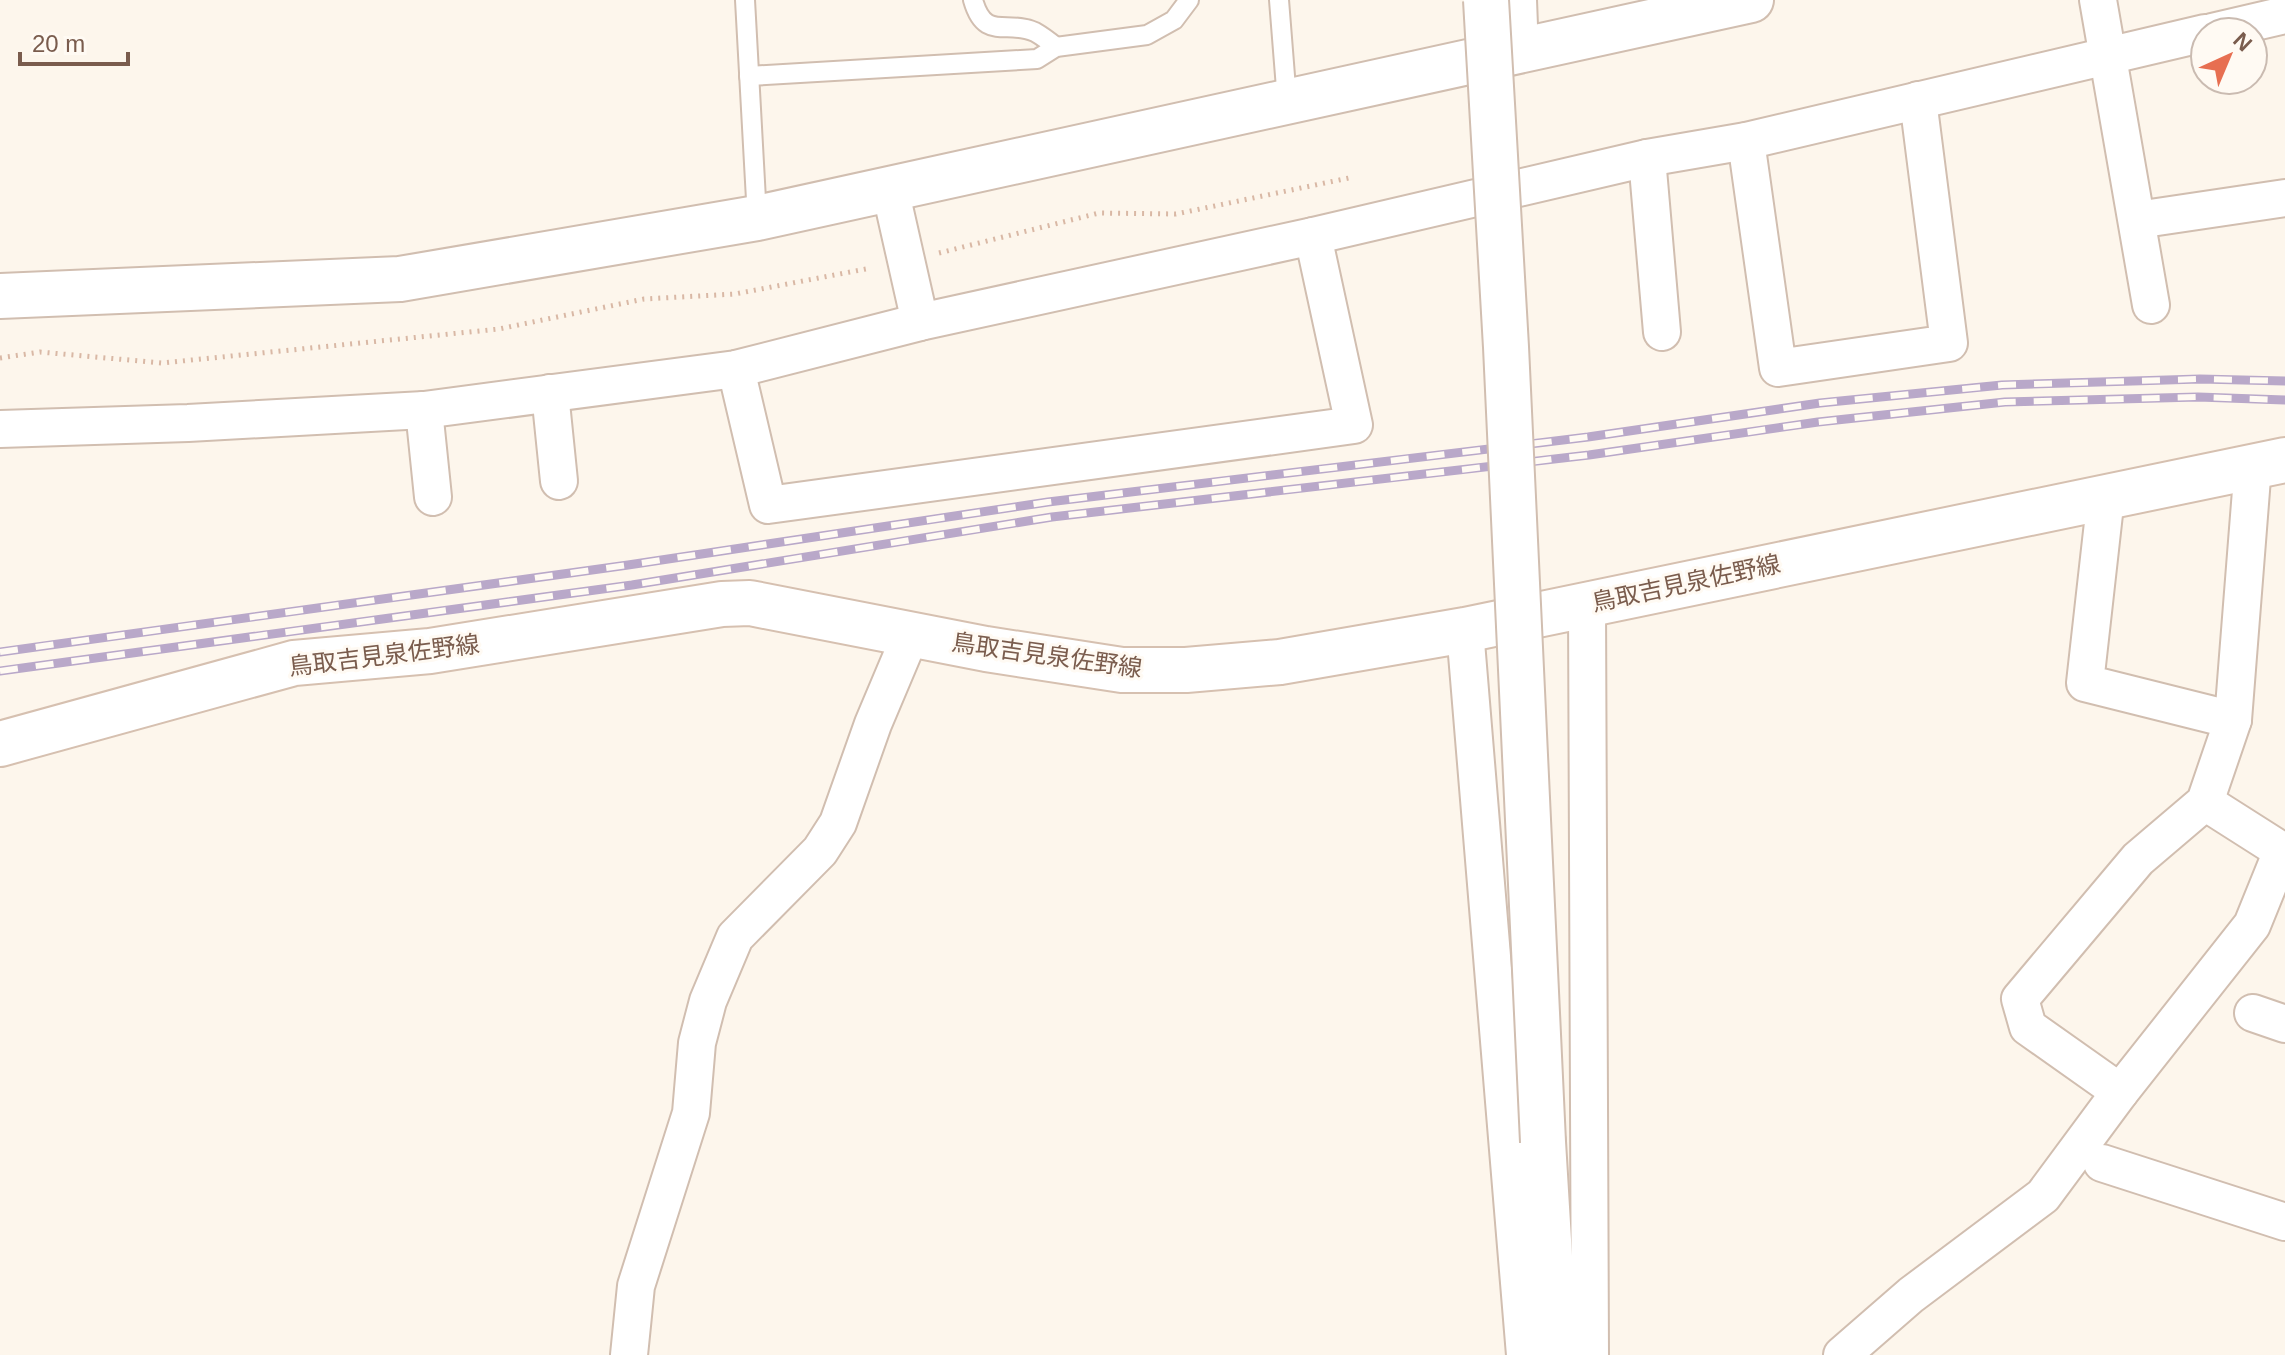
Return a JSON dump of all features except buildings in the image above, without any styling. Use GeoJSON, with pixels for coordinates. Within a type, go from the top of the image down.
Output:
{"type":"FeatureCollection","features":[{"type":"Feature","properties":{"kind":"street"},"geometry":{"type":"LineString","coordinates":[[1486,0],[1556,1355]]}},
{"type":"Feature","properties":{"kind":"street"},"geometry":{"type":"LineString","coordinates":[[1518,0],[1520,52]]}},
{"type":"Feature","properties":{"kind":"street"},"geometry":{"type":"LineString","coordinates":[[0,296],[400,279],[757,218],[1751,0]]}},
{"type":"Feature","properties":{"kind":"street"},"geometry":{"type":"LineString","coordinates":[[2098,0],[2151,305]]}},
{"type":"Feature","properties":{"kind":"street"},"geometry":{"type":"LineString","coordinates":[[0,429],[188,423],[424,410],[736,369],[920,322],[1313,236],[1647,158],[1746,141],[2189,37]]}},
{"type":"Feature","properties":{"kind":"street"},"geometry":{"type":"LineString","coordinates":[[1746,141],[1778,368],[1949,343],[1918,100]]}},
{"type":"Feature","properties":{"kind":"street"},"geometry":{"type":"LineString","coordinates":[[1647,158],[1662,332]]}},
{"type":"Feature","properties":{"kind":"street"},"geometry":{"type":"LineString","coordinates":[[890,189],[920,322]]}},
{"type":"Feature","properties":{"kind":"street"},"geometry":{"type":"LineString","coordinates":[[2137,220],[2285,198]]}},
{"type":"Feature","properties":{"kind":"street"},"geometry":{"type":"LineString","coordinates":[[736,369],[768,505],[1354,425],[1313,236]]}},
{"type":"Feature","properties":{"kind":"street"},"geometry":{"type":"LineString","coordinates":[[550,393],[559,481]]}},
{"type":"Feature","properties":{"kind":"street"},"geometry":{"type":"LineString","coordinates":[[424,410],[433,497]]}},
{"type":"Feature","properties":{"kind":"street"},"geometry":{"type":"LineString","coordinates":[[2120,1092],[2028,1027],[2020,999],[2138,859],[2205,802],[2233,720],[2269,462]]}},
{"type":"Feature","properties":{"kind":"street","name":"鳥取吉見泉佐野線"},"geometry":{"type":"LineString","coordinates":[[0,744],[294,663],[430,651],[722,604],[750,603],[1122,670],[1186,670],[1280,662],[1465,630],[2269,462]]}},
{"type":"Feature","properties":{"kind":"street"},"geometry":{"type":"LineString","coordinates":[[2106,496],[2085,683],[2233,720]]}},
{"type":"Feature","properties":{"kind":"street"},"geometry":{"type":"LineString","coordinates":[[1587,604],[1590,1355]]}},
{"type":"Feature","properties":{"kind":"street"},"geometry":{"type":"LineString","coordinates":[[1465,630],[1525,1355]]}},
{"type":"Feature","properties":{"kind":"street"},"geometry":{"type":"LineString","coordinates":[[629,1355],[636,1286],[691,1113],[697,1043],[708,1001],[735,937],[820,851],[838,823],[873,724],[911,634]]}},
{"type":"Feature","properties":{"kind":"street"},"geometry":{"type":"LineString","coordinates":[[1842,1355],[1911,1295],[2043,1196],[2120,1092],[2252,925],[2284,851],[2205,802]]}},
{"type":"Feature","properties":{"kind":"street"},"geometry":{"type":"LineString","coordinates":[[2102,1163],[2285,1222]]}},
{"type":"Feature","properties":{"kind":"lane"},"geometry":{"type":"LineString","coordinates":[[745,0],[757,218]]}},
{"type":"Feature","properties":{"kind":"lane"},"geometry":{"type":"LineString","coordinates":[[973,0],[978,16],[989,26],[1033,31],[1056,47]]}},
{"type":"Feature","properties":{"kind":"lane"},"geometry":{"type":"LineString","coordinates":[[749,76],[1037,59],[1056,47],[1147,35],[1174,20],[1189,0]]}},
{"type":"Feature","properties":{"kind":"lane"},"geometry":{"type":"LineString","coordinates":[[1279,0],[1288,103]]}},
{"type":"Feature","properties":{"kind":"path"},"geometry":{"type":"LineString","coordinates":[[0,358],[40,352],[162,363],[499,329],[644,299],[735,294],[906,263],[976,242],[1099,213],[1176,214],[1349,178]]}},
{"type":"Feature","properties":{"kind":"railway"},"geometry":{"type":"LineString","coordinates":[[0,652],[628,565],[1048,502],[1588,437],[1820,403],[2002,385],[2200,379],[2285,381]]}},
{"type":"Feature","properties":{"kind":"railway"},"geometry":{"type":"LineString","coordinates":[[0,671],[632,585],[1052,517],[1589,455],[1818,422],[2005,402],[2198,397],[2285,400]]}}]}
